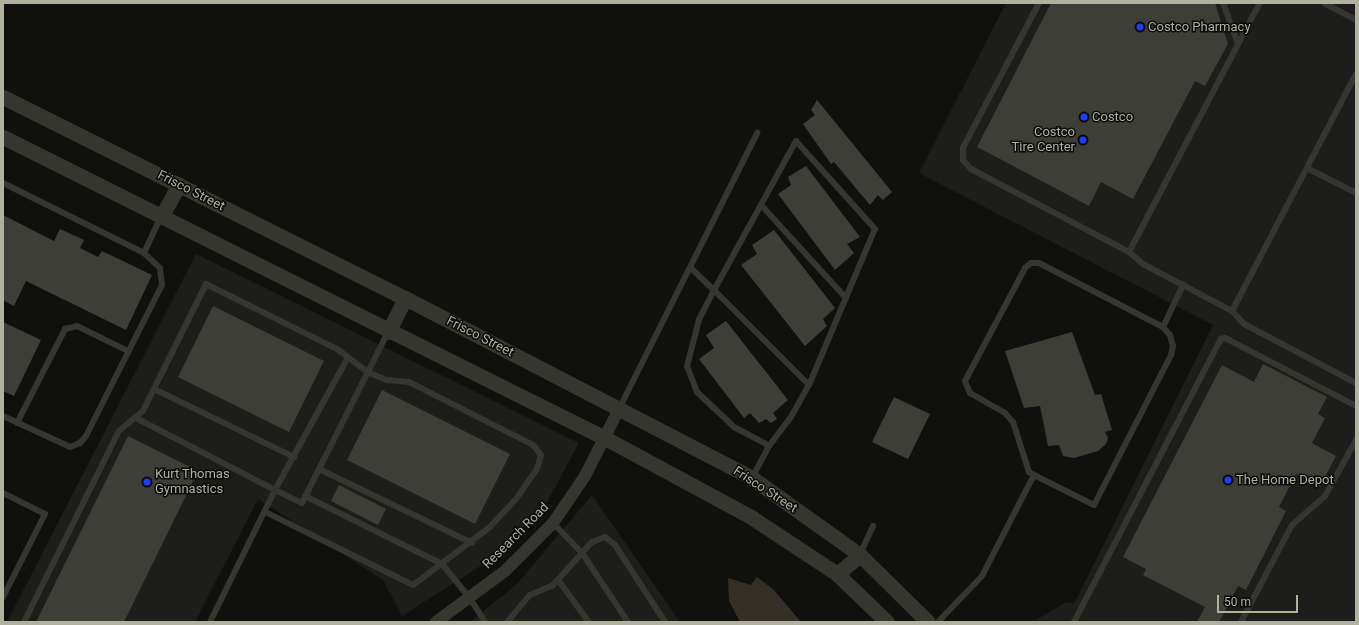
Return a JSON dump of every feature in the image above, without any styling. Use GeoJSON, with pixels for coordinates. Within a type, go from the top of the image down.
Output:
{"type":"FeatureCollection","features":[{"type":"Feature","properties":{"kind":"street","name":"Frisco Street"},"geometry":{"type":"LineString","coordinates":[[3,97],[405,298],[752,478],[860,555],[928,622]]}},
{"type":"Feature","properties":{"kind":"street"},"geometry":{"type":"LineString","coordinates":[[3,137],[388,332],[605,438],[751,517],[837,574],[887,622]]}},
{"type":"Feature","properties":{"kind":"street"},"geometry":{"type":"LineString","coordinates":[[161,217],[179,185]]}},
{"type":"Feature","properties":{"kind":"street"},"geometry":{"type":"LineString","coordinates":[[388,332],[405,298]]}},
{"type":"Feature","properties":{"kind":"street","name":"Research Road"},"geometry":{"type":"LineString","coordinates":[[436,622],[505,571],[553,523],[585,476],[619,409]]}},
{"type":"Feature","properties":{"kind":"street"},"geometry":{"type":"LineString","coordinates":[[837,574],[860,555]]}},
{"type":"Feature","properties":{"kind":"lane"},"geometry":{"type":"LineString","coordinates":[[1039,3],[963,148],[963,160],[971,169],[1129,252],[1143,264],[1232,311],[1244,324],[1356,383]]}},
{"type":"Feature","properties":{"kind":"lane"},"geometry":{"type":"LineString","coordinates":[[1224,3],[1238,44]]}},
{"type":"Feature","properties":{"kind":"lane"},"geometry":{"type":"LineString","coordinates":[[1129,252],[1260,3]]}},
{"type":"Feature","properties":{"kind":"lane"},"geometry":{"type":"LineString","coordinates":[[1324,3],[1356,20]]}},
{"type":"Feature","properties":{"kind":"lane"},"geometry":{"type":"LineString","coordinates":[[1232,311],[1356,74]]}},
{"type":"Feature","properties":{"kind":"lane"},"geometry":{"type":"LineString","coordinates":[[619,409],[691,268],[757,133]]}},
{"type":"Feature","properties":{"kind":"lane"},"geometry":{"type":"LineString","coordinates":[[752,478],[769,446],[791,417],[809,385],[875,229],[796,141],[699,320],[687,366],[697,392],[734,427],[769,446]]}},
{"type":"Feature","properties":{"kind":"lane"},"geometry":{"type":"LineString","coordinates":[[1307,168],[1356,193]]}},
{"type":"Feature","properties":{"kind":"lane"},"geometry":{"type":"LineString","coordinates":[[3,183],[144,253],[160,268],[162,285],[86,436],[80,443],[70,447],[3,416]]}},
{"type":"Feature","properties":{"kind":"lane"},"geometry":{"type":"LineString","coordinates":[[761,205],[846,298]]}},
{"type":"Feature","properties":{"kind":"lane"},"geometry":{"type":"LineString","coordinates":[[144,253],[161,217]]}},
{"type":"Feature","properties":{"kind":"lane"},"geometry":{"type":"LineString","coordinates":[[1031,263],[1039,263],[1163,327],[1170,335],[1173,346],[1171,355],[1094,505],[1029,472],[1012,422],[1005,413],[970,393],[965,381],[1024,268],[1031,263]]}},
{"type":"Feature","properties":{"kind":"lane"},"geometry":{"type":"LineString","coordinates":[[691,268],[809,385]]}},
{"type":"Feature","properties":{"kind":"lane"},"geometry":{"type":"LineString","coordinates":[[24,622],[119,431],[136,418],[143,410],[206,284],[337,349],[347,359],[367,372],[387,380],[409,382],[539,450],[541,459],[537,470],[515,500],[472,542],[413,585],[265,512]]}},
{"type":"Feature","properties":{"kind":"lane"},"geometry":{"type":"LineString","coordinates":[[1163,327],[1183,285]]}},
{"type":"Feature","properties":{"kind":"lane"},"geometry":{"type":"LineString","coordinates":[[17,423],[65,329],[77,326],[128,351]]}},
{"type":"Feature","properties":{"kind":"lane"},"geometry":{"type":"LineString","coordinates":[[136,418],[302,503],[388,332]]}},
{"type":"Feature","properties":{"kind":"lane"},"geometry":{"type":"LineString","coordinates":[[1074,622],[1221,339],[1224,338],[1356,406]]}},
{"type":"Feature","properties":{"kind":"lane"},"geometry":{"type":"LineString","coordinates":[[210,622],[275,490],[347,359]]}},
{"type":"Feature","properties":{"kind":"lane"},"geometry":{"type":"LineString","coordinates":[[154,389],[294,457]]}},
{"type":"Feature","properties":{"kind":"lane"},"geometry":{"type":"LineString","coordinates":[[1241,622],[1292,525],[1325,496],[1356,440]]}},
{"type":"Feature","properties":{"kind":"lane"},"geometry":{"type":"LineString","coordinates":[[319,469],[472,542]]}},
{"type":"Feature","properties":{"kind":"lane"},"geometry":{"type":"LineString","coordinates":[[938,622],[982,576],[1034,475]]}},
{"type":"Feature","properties":{"kind":"lane"},"geometry":{"type":"LineString","coordinates":[[3,493],[45,514],[3,597]]}},
{"type":"Feature","properties":{"kind":"lane"},"geometry":{"type":"LineString","coordinates":[[305,496],[442,564],[469,598],[485,622]]}},
{"type":"Feature","properties":{"kind":"lane"},"geometry":{"type":"LineString","coordinates":[[553,523],[582,552],[628,622]]}},
{"type":"Feature","properties":{"kind":"lane"},"geometry":{"type":"LineString","coordinates":[[860,555],[873,526]]}},
{"type":"Feature","properties":{"kind":"lane"},"geometry":{"type":"LineString","coordinates":[[507,622],[530,595],[558,580],[582,552],[597,538],[605,537],[610,540],[665,622]]}},
{"type":"Feature","properties":{"kind":"lane"},"geometry":{"type":"LineString","coordinates":[[558,580],[589,622]]}},
{"type":"Feature","properties":{"kind":"shaded area"},"geometry":{"type":"Polygon","coordinates":[[[1006,3],[1356,3],[1356,622],[1036,620],[1066,602],[1074,604],[1213,325],[919,173],[1006,3]]]}},
{"type":"Feature","properties":{"kind":"shaded area"},"geometry":{"type":"Polygon","coordinates":[[[196,254],[579,443],[547,502],[479,567],[402,616],[383,580],[258,499],[195,622],[7,622],[196,254]]]}},
{"type":"Feature","properties":{"kind":"shaded area"},"geometry":{"type":"Polygon","coordinates":[[[592,495],[680,622],[470,622],[517,584],[592,495]]]}},
{"type":"Feature","properties":{"kind":"shaded area"},"geometry":{"type":"Polygon","coordinates":[[[757,577],[774,590],[801,622],[740,622],[729,601],[728,578],[751,585],[757,577]]]}},
{"type":"Feature","properties":{"kind":"building","name":"Costco"},"geometry":{"type":"Polygon","coordinates":[[[1051,3],[1215,3],[1228,44],[1205,86],[1195,81],[1133,199],[1101,182],[1089,206],[977,147],[1051,3]]]}},
{"type":"Feature","properties":{"kind":"building"},"geometry":{"type":"Polygon","coordinates":[[[817,100],[892,192],[883,200],[878,195],[870,205],[834,162],[831,164],[803,124],[815,115],[811,110],[817,100]]]}},
{"type":"Feature","properties":{"kind":"building"},"geometry":{"type":"Polygon","coordinates":[[[806,166],[860,237],[847,244],[854,253],[835,270],[778,194],[791,185],[788,177],[806,166]]]}},
{"type":"Feature","properties":{"kind":"building"},"geometry":{"type":"Polygon","coordinates":[[[3,215],[54,241],[60,229],[84,240],[80,248],[98,257],[102,251],[152,275],[126,330],[26,281],[14,306],[3,300],[3,215]]]}},
{"type":"Feature","properties":{"kind":"building"},"geometry":{"type":"Polygon","coordinates":[[[774,230],[835,308],[823,319],[827,326],[805,346],[741,265],[757,254],[752,245],[774,230]]]}},
{"type":"Feature","properties":{"kind":"building"},"geometry":{"type":"Polygon","coordinates":[[[213,306],[324,361],[289,432],[178,377],[213,306]]]}},
{"type":"Feature","properties":{"kind":"building"},"geometry":{"type":"Polygon","coordinates":[[[726,321],[788,400],[773,413],[777,419],[771,423],[766,419],[759,423],[750,413],[744,418],[699,359],[714,348],[706,335],[726,321]]]}},
{"type":"Feature","properties":{"kind":"building"},"geometry":{"type":"Polygon","coordinates":[[[3,322],[41,340],[14,396],[3,391],[3,322]]]}},
{"type":"Feature","properties":{"kind":"building"},"geometry":{"type":"Polygon","coordinates":[[[1072,332],[1095,395],[1101,394],[1112,430],[1105,432],[1108,438],[1106,444],[1098,451],[1074,458],[1063,456],[1059,445],[1048,446],[1040,406],[1024,408],[1005,351],[1072,332]]]}},
{"type":"Feature","properties":{"kind":"building","name":"The Home Depot"},"geometry":{"type":"Polygon","coordinates":[[[1263,364],[1327,397],[1318,414],[1325,418],[1312,443],[1336,456],[1320,486],[1296,474],[1279,507],[1286,511],[1246,590],[1238,586],[1219,622],[1197,622],[1205,607],[1143,575],[1146,569],[1123,557],[1222,365],[1254,382],[1263,364]]]}},
{"type":"Feature","properties":{"kind":"building"},"geometry":{"type":"Polygon","coordinates":[[[382,390],[510,454],[475,524],[347,460],[382,390]]]}},
{"type":"Feature","properties":{"kind":"building"},"geometry":{"type":"Polygon","coordinates":[[[894,397],[930,414],[908,459],[872,442],[894,397]]]}},
{"type":"Feature","properties":{"kind":"building"},"geometry":{"type":"Polygon","coordinates":[[[128,436],[198,471],[124,622],[36,622],[128,436]]]}},
{"type":"Feature","properties":{"kind":"building"},"geometry":{"type":"Polygon","coordinates":[[[339,485],[386,509],[378,525],[331,501],[339,485]]]}},
{"type":"Feature","properties":{"kind":"place","name":"Costco Pharmacy"},"geometry":{"type":"Point","coordinates":[1140,27]}},
{"type":"Feature","properties":{"kind":"place","name":"Costco"},"geometry":{"type":"Point","coordinates":[1084,117]}},
{"type":"Feature","properties":{"kind":"place","name":"Costco Tire Center"},"geometry":{"type":"Point","coordinates":[1083,140]}},
{"type":"Feature","properties":{"kind":"place","name":"The Home Depot"},"geometry":{"type":"Point","coordinates":[1228,480]}},
{"type":"Feature","properties":{"kind":"place","name":"Kurt Thomas Gymnastics"},"geometry":{"type":"Point","coordinates":[147,482]}}]}
